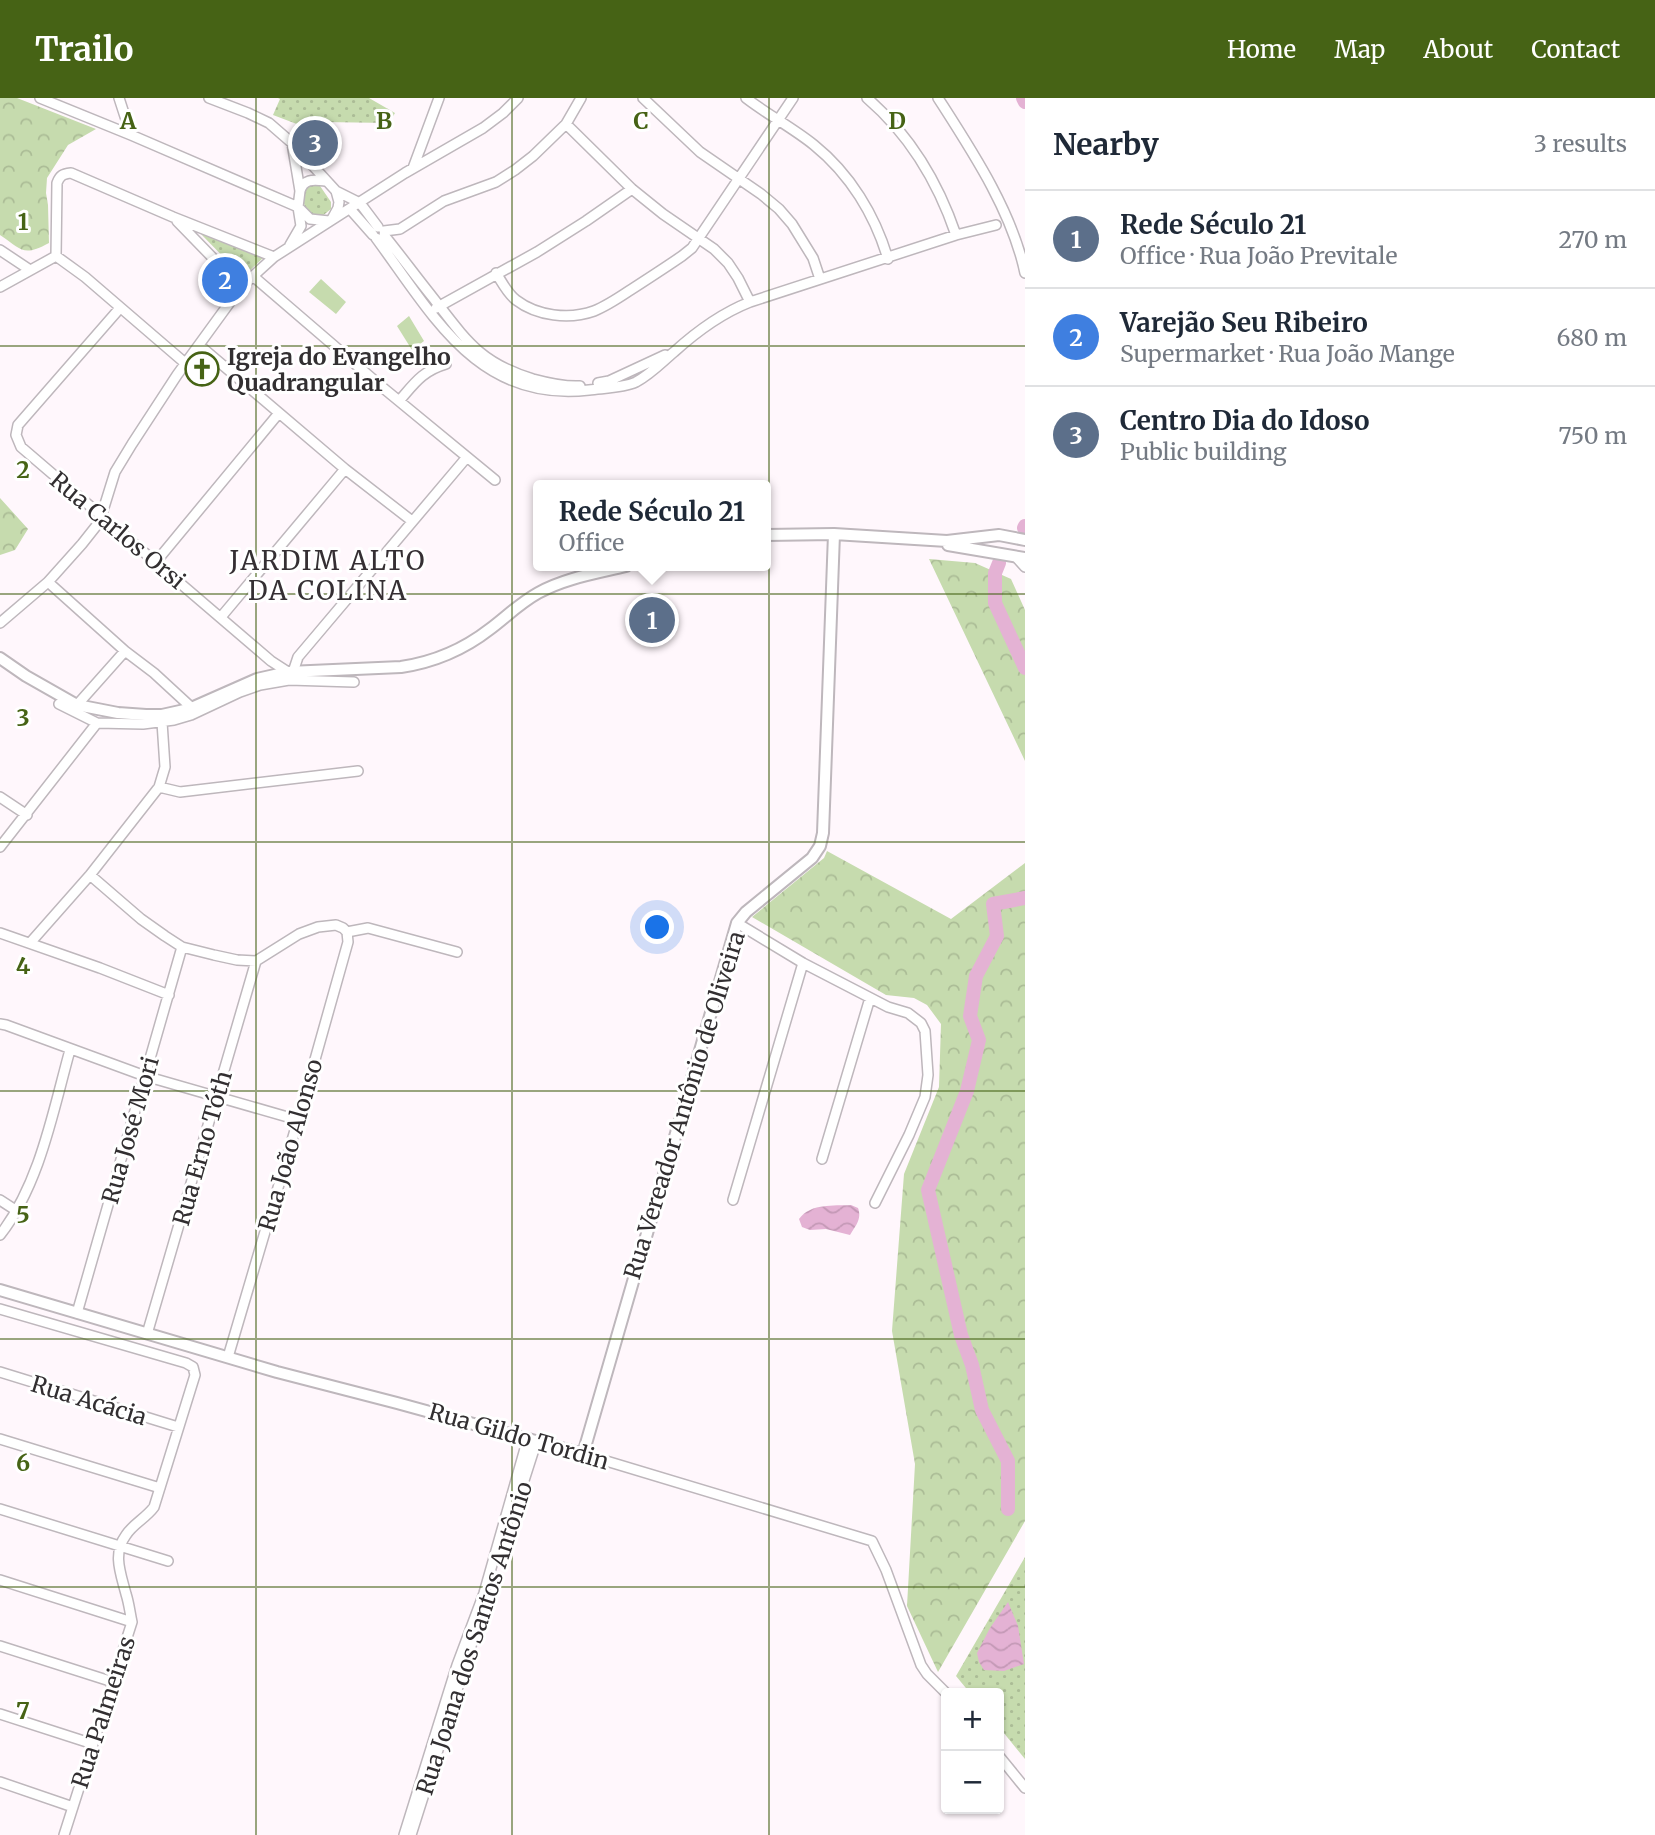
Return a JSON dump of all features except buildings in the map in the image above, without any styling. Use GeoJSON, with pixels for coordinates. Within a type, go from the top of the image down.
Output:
{"type":"FeatureCollection","features":[{"type":"Feature","properties":{"kind":"main road"},"geometry":{"type":"LineString","coordinates":[[771,535],[834,534],[947,541],[999,535],[1025,540]]}},
{"type":"Feature","properties":{"kind":"main road","name":"Rua Vereador Antônio de Oliveira"},"geometry":{"type":"LineString","coordinates":[[583,1454],[737,923],[746,912],[812,858],[820,846],[823,834],[834,534]]}},
{"type":"Feature","properties":{"kind":"main road"},"geometry":{"type":"LineString","coordinates":[[994,553],[991,542],[999,535]]}},
{"type":"Feature","properties":{"kind":"main road"},"geometry":{"type":"LineString","coordinates":[[924,540],[1020,558]]}},
{"type":"Feature","properties":{"kind":"main road"},"geometry":{"type":"LineString","coordinates":[[0,658],[77,705],[118,713],[162,715],[191,708],[257,679],[290,672],[401,667],[450,655],[537,593],[559,583],[606,571]]}},
{"type":"Feature","properties":{"kind":"main road","name":"Rua Gildo Tordin"},"geometry":{"type":"LineString","coordinates":[[0,1290],[277,1372],[583,1454]]}},
{"type":"Feature","properties":{"kind":"street"},"geometry":{"type":"LineString","coordinates":[[40,98],[299,207],[310,219],[331,221]]}},
{"type":"Feature","properties":{"kind":"street"},"geometry":{"type":"LineString","coordinates":[[119,98],[131,135]]}},
{"type":"Feature","properties":{"kind":"street"},"geometry":{"type":"LineString","coordinates":[[209,98],[269,123],[292,143],[336,191],[360,203],[430,312],[467,353],[495,374],[546,390],[569,392],[634,383],[651,373],[676,349],[731,310],[956,235],[996,225]]}},
{"type":"Feature","properties":{"kind":"street"},"geometry":{"type":"LineString","coordinates":[[412,169],[439,98]]}},
{"type":"Feature","properties":{"kind":"street"},"geometry":{"type":"LineString","coordinates":[[0,621],[48,582],[102,517],[115,472],[185,363],[242,287],[289,246],[483,128],[518,98]]}},
{"type":"Feature","properties":{"kind":"street"},"geometry":{"type":"LineString","coordinates":[[379,233],[400,229],[444,201],[496,182],[533,156],[566,124],[581,98]]}},
{"type":"Feature","properties":{"kind":"street"},"geometry":{"type":"LineString","coordinates":[[643,98],[699,152],[761,194],[786,216],[813,258],[820,279]]}},
{"type":"Feature","properties":{"kind":"street"},"geometry":{"type":"LineString","coordinates":[[746,98],[814,145],[852,184],[874,220],[888,258]]}},
{"type":"Feature","properties":{"kind":"street"},"geometry":{"type":"LineString","coordinates":[[496,273],[516,300],[530,308],[554,315],[578,315],[594,311],[617,299],[692,248],[793,98]]}},
{"type":"Feature","properties":{"kind":"street"},"geometry":{"type":"LineString","coordinates":[[867,98],[896,126],[914,149],[942,197],[956,235]]}},
{"type":"Feature","properties":{"kind":"street"},"geometry":{"type":"LineString","coordinates":[[938,98],[981,166],[1015,237],[1025,273]]}},
{"type":"Feature","properties":{"kind":"street"},"geometry":{"type":"LineString","coordinates":[[566,124],[632,189],[714,249],[728,263],[750,302]]}},
{"type":"Feature","properties":{"kind":"street"},"geometry":{"type":"LineString","coordinates":[[289,246],[301,226],[300,191],[292,143]]}},
{"type":"Feature","properties":{"kind":"street"},"geometry":{"type":"LineString","coordinates":[[56,256],[57,183],[59,177],[71,173],[274,257]]}},
{"type":"Feature","properties":{"kind":"street"},"geometry":{"type":"LineString","coordinates":[[300,191],[303,184],[309,181],[326,181]]}},
{"type":"Feature","properties":{"kind":"street"},"geometry":{"type":"LineString","coordinates":[[430,312],[537,252],[632,189]]}},
{"type":"Feature","properties":{"kind":"street"},"geometry":{"type":"LineString","coordinates":[[331,221],[338,208],[336,191]]}},
{"type":"Feature","properties":{"kind":"street"},"geometry":{"type":"LineString","coordinates":[[351,209],[379,233],[457,330],[485,357],[503,368],[548,383],[572,386],[609,381],[676,349]]}},
{"type":"Feature","properties":{"kind":"street"},"geometry":{"type":"LineString","coordinates":[[173,217],[242,287]]}},
{"type":"Feature","properties":{"kind":"street"},"geometry":{"type":"LineString","coordinates":[[0,250],[30,270]]}},
{"type":"Feature","properties":{"kind":"street"},"geometry":{"type":"LineString","coordinates":[[0,287],[56,256]]}},
{"type":"Feature","properties":{"kind":"street"},"geometry":{"type":"LineString","coordinates":[[56,256],[85,277],[185,363]]}},
{"type":"Feature","properties":{"kind":"street"},"geometry":{"type":"LineString","coordinates":[[254,277],[495,480]]}},
{"type":"Feature","properties":{"kind":"street","name":"Rua Carlos Orsi"},"geometry":{"type":"LineString","coordinates":[[120,308],[18,425],[16,435],[20,447],[271,661],[290,672]]}},
{"type":"Feature","properties":{"kind":"street"},"geometry":{"type":"LineString","coordinates":[[199,345],[345,469],[412,521]]}},
{"type":"Feature","properties":{"kind":"street"},"geometry":{"type":"LineString","coordinates":[[399,401],[421,376],[446,364]]}},
{"type":"Feature","properties":{"kind":"street"},"geometry":{"type":"LineString","coordinates":[[155,563],[279,414]]}},
{"type":"Feature","properties":{"kind":"street"},"geometry":{"type":"LineString","coordinates":[[290,672],[298,657],[467,457]]}},
{"type":"Feature","properties":{"kind":"street"},"geometry":{"type":"LineString","coordinates":[[221,617],[345,469]]}},
{"type":"Feature","properties":{"kind":"street"},"geometry":{"type":"LineString","coordinates":[[1020,558],[1025,567]]}},
{"type":"Feature","properties":{"kind":"street"},"geometry":{"type":"LineString","coordinates":[[48,582],[191,708]]}},
{"type":"Feature","properties":{"kind":"street"},"geometry":{"type":"LineString","coordinates":[[77,705],[125,651]]}},
{"type":"Feature","properties":{"kind":"street"},"geometry":{"type":"LineString","coordinates":[[59,704],[97,723],[143,724],[191,715],[260,685],[289,680],[354,682]]}},
{"type":"Feature","properties":{"kind":"street"},"geometry":{"type":"LineString","coordinates":[[30,943],[90,875],[159,787],[165,767],[162,722]]}},
{"type":"Feature","properties":{"kind":"street"},"geometry":{"type":"LineString","coordinates":[[0,847],[97,723]]}},
{"type":"Feature","properties":{"kind":"street"},"geometry":{"type":"LineString","coordinates":[[159,787],[180,792],[358,771]]}},
{"type":"Feature","properties":{"kind":"street"},"geometry":{"type":"LineString","coordinates":[[0,797],[27,815]]}},
{"type":"Feature","properties":{"kind":"street"},"geometry":{"type":"LineString","coordinates":[[90,875],[141,919],[182,947],[237,960],[256,961],[299,934],[318,927],[336,925],[346,932],[368,928],[457,952]]}},
{"type":"Feature","properties":{"kind":"street"},"geometry":{"type":"LineString","coordinates":[[737,923],[803,963],[888,1007],[908,1013],[921,1023],[925,1031],[928,1074],[925,1097],[876,1203]]}},
{"type":"Feature","properties":{"kind":"street","name":"Rua João Alonso"},"geometry":{"type":"LineString","coordinates":[[228,1356],[348,942],[346,932]]}},
{"type":"Feature","properties":{"kind":"street"},"geometry":{"type":"LineString","coordinates":[[0,933],[169,995]]}},
{"type":"Feature","properties":{"kind":"street","name":"Rua José Mori"},"geometry":{"type":"LineString","coordinates":[[78,1313],[182,947]]}},
{"type":"Feature","properties":{"kind":"street","name":"Rua Erno Tóth"},"geometry":{"type":"LineString","coordinates":[[147,1334],[256,961]]}},
{"type":"Feature","properties":{"kind":"street"},"geometry":{"type":"LineString","coordinates":[[733,1200],[803,963]]}},
{"type":"Feature","properties":{"kind":"street"},"geometry":{"type":"LineString","coordinates":[[822,1159],[870,998]]}},
{"type":"Feature","properties":{"kind":"street"},"geometry":{"type":"LineString","coordinates":[[0,1024],[145,1076],[298,1120]]}},
{"type":"Feature","properties":{"kind":"street"},"geometry":{"type":"LineString","coordinates":[[0,1235],[17,1212],[37,1165],[70,1050]]}},
{"type":"Feature","properties":{"kind":"street"},"geometry":{"type":"LineString","coordinates":[[0,1200],[17,1212]]}},
{"type":"Feature","properties":{"kind":"street"},"geometry":{"type":"LineString","coordinates":[[1,1309],[193,1367],[195,1375],[154,1507],[149,1515],[125,1536],[120,1547]]}},
{"type":"Feature","properties":{"kind":"street","name":"Rua Acácia"},"geometry":{"type":"LineString","coordinates":[[0,1372],[178,1427]]}},
{"type":"Feature","properties":{"kind":"street"},"geometry":{"type":"LineString","coordinates":[[0,1439],[160,1488]]}},
{"type":"Feature","properties":{"kind":"street"},"geometry":{"type":"LineString","coordinates":[[404,1835],[457,1665],[484,1593],[533,1439]]}},
{"type":"Feature","properties":{"kind":"street","name":"Rua Joana dos Santos Antônio"},"geometry":{"type":"LineString","coordinates":[[411,1835],[533,1439]]}},
{"type":"Feature","properties":{"kind":"street","name":"Rua Gildo Tordin"},"geometry":{"type":"LineString","coordinates":[[583,1454],[872,1541],[886,1570],[921,1665],[941,1688]]}},
{"type":"Feature","properties":{"kind":"street"},"geometry":{"type":"LineString","coordinates":[[0,1509],[168,1561]]}},
{"type":"Feature","properties":{"kind":"street","name":"Rua Palmeiras"},"geometry":{"type":"LineString","coordinates":[[64,1835],[132,1622],[118,1565],[120,1547]]}},
{"type":"Feature","properties":{"kind":"street"},"geometry":{"type":"LineString","coordinates":[[0,1580],[132,1622]]}},
{"type":"Feature","properties":{"kind":"street"},"geometry":{"type":"LineString","coordinates":[[0,1646],[113,1682]]}},
{"type":"Feature","properties":{"kind":"street"},"geometry":{"type":"LineString","coordinates":[[0,1714],[93,1744]]}},
{"type":"Feature","properties":{"kind":"street"},"geometry":{"type":"LineString","coordinates":[[1004,1761],[1025,1788]]}},
{"type":"Feature","properties":{"kind":"street"},"geometry":{"type":"LineString","coordinates":[[0,1782],[73,1807]]}},
{"type":"Feature","properties":{"kind":"green space"},"geometry":{"type":"Polygon","coordinates":[[[0,98],[17,98],[96,129],[68,145],[47,178],[49,243],[28,251],[18,248],[0,235],[0,98]]]}},
{"type":"Feature","properties":{"kind":"green space"},"geometry":{"type":"Polygon","coordinates":[[[278,98],[369,98],[395,113],[389,123],[323,122],[310,129],[273,115],[280,99],[278,98]]]}},
{"type":"Feature","properties":{"kind":"green space"},"geometry":{"type":"Polygon","coordinates":[[[318,183],[331,202],[331,209],[321,217],[307,214],[303,200],[304,187],[318,183]]]}},
{"type":"Feature","properties":{"kind":"green space"},"geometry":{"type":"Polygon","coordinates":[[[198,231],[264,257],[243,277],[198,231]]]}},
{"type":"Feature","properties":{"kind":"green space"},"geometry":{"type":"Polygon","coordinates":[[[321,279],[346,302],[336,314],[309,292],[321,279]]]}},
{"type":"Feature","properties":{"kind":"green space"},"geometry":{"type":"Polygon","coordinates":[[[409,316],[424,341],[412,350],[397,326],[409,316]]]}},
{"type":"Feature","properties":{"kind":"green space"},"geometry":{"type":"Polygon","coordinates":[[[0,498],[28,529],[15,550],[0,555],[0,498]]]}},
{"type":"Feature","properties":{"kind":"green space"},"geometry":{"type":"Polygon","coordinates":[[[929,559],[975,563],[1011,579],[1025,610],[1025,761],[929,559]]]}},
{"type":"Feature","properties":{"kind":"green space"},"geometry":{"type":"Polygon","coordinates":[[[827,851],[951,919],[1025,863],[1025,1521],[938,1672],[907,1606],[915,1464],[892,1331],[904,1174],[939,1087],[941,1024],[927,1005],[914,998],[886,995],[752,917],[824,858],[827,851]]]}},
{"type":"Feature","properties":{"kind":"green space"},"geometry":{"type":"Polygon","coordinates":[[[1025,1557],[1025,1759],[1004,1733],[1004,1688],[966,1688],[956,1676],[1025,1557]]]}},
{"type":"Feature","properties":{"kind":"water"},"geometry":{"type":"Polygon","coordinates":[[[851,1205],[858,1208],[859,1215],[850,1235],[826,1229],[810,1230],[802,1227],[799,1219],[816,1208],[851,1205]]]}},
{"type":"Feature","properties":{"kind":"water"},"geometry":{"type":"Polygon","coordinates":[[[1008,1602],[1018,1626],[1024,1664],[1004,1671],[984,1670],[977,1653],[1008,1602]]]}},
{"type":"Feature","properties":{"kind":"waterway"},"geometry":{"type":"LineString","coordinates":[[1023,98],[1025,102]]}},
{"type":"Feature","properties":{"kind":"waterway"},"geometry":{"type":"LineString","coordinates":[[999,563],[995,573],[995,603],[1025,668]]}},
{"type":"Feature","properties":{"kind":"waterway"},"geometry":{"type":"LineString","coordinates":[[1008,1509],[1008,1461],[982,1410],[972,1365],[961,1335],[928,1190],[967,1091],[979,1040],[970,1016],[976,976],[997,936],[993,904],[1025,898]]}},
{"type":"Feature","properties":{"kind":"place","name":"Centro Dia do Idoso"},"geometry":{"type":"Point","coordinates":[315,143]}},
{"type":"Feature","properties":{"kind":"place","name":"Varejão Seu Ribeiro"},"geometry":{"type":"Point","coordinates":[225,280]}},
{"type":"Feature","properties":{"kind":"place","name":"Igreja do Evangelho Quadrangular"},"geometry":{"type":"Point","coordinates":[202,369]}},
{"type":"Feature","properties":{"kind":"place","name":"Rede Século 21"},"geometry":{"type":"Point","coordinates":[652,620]}},
{"type":"Feature","properties":{"kind":"district","name":"JARDIM ALTO DA COLINA"},"geometry":{"type":"Point","coordinates":[328,575]}}]}
